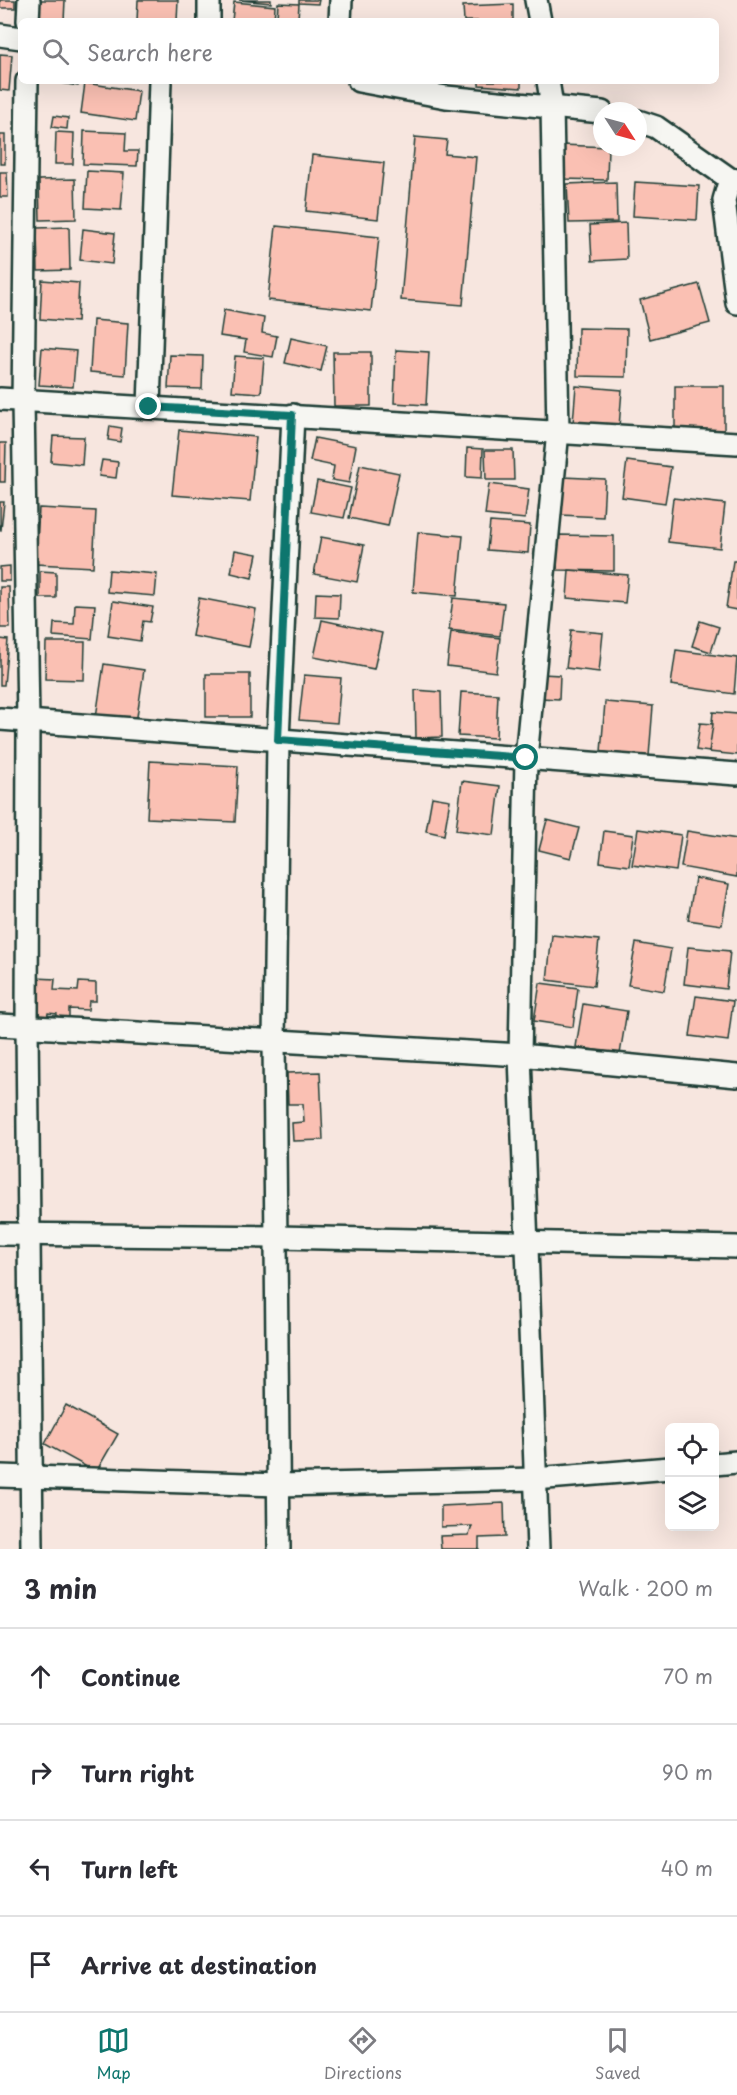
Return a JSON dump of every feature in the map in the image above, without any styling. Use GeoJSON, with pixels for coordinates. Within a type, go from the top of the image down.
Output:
{"type":"FeatureCollection","features":[{"type":"Feature","properties":{"kind":"street"},"geometry":{"type":"LineString","coordinates":[[28,18],[29,0]]}},
{"type":"Feature","properties":{"kind":"street"},"geometry":{"type":"LineString","coordinates":[[209,0],[209,18]]}},
{"type":"Feature","properties":{"kind":"street"},"geometry":{"type":"LineString","coordinates":[[340,18],[341,0]]}},
{"type":"Feature","properties":{"kind":"street"},"geometry":{"type":"LineString","coordinates":[[537,0],[540,18]]}},
{"type":"Feature","properties":{"kind":"street"},"geometry":{"type":"LineString","coordinates":[[0,35],[18,38]]}},
{"type":"Feature","properties":{"kind":"street"},"geometry":{"type":"LineString","coordinates":[[27,84],[23,400],[28,721],[27,1026],[32,1549]]}},
{"type":"Feature","properties":{"kind":"street"},"geometry":{"type":"LineString","coordinates":[[149,407],[160,84]]}},
{"type":"Feature","properties":{"kind":"street"},"geometry":{"type":"LineString","coordinates":[[376,84],[446,96],[593,111]]}},
{"type":"Feature","properties":{"kind":"street"},"geometry":{"type":"LineString","coordinates":[[538,1549],[520,1055],[526,758],[558,431],[552,106],[548,84]]}},
{"type":"Feature","properties":{"kind":"street"},"geometry":{"type":"LineString","coordinates":[[647,124],[657,128],[734,180],[724,200],[737,303]]}},
{"type":"Feature","properties":{"kind":"street"},"geometry":{"type":"LineString","coordinates":[[0,399],[737,442]]}},
{"type":"Feature","properties":{"kind":"street"},"geometry":{"type":"LineString","coordinates":[[279,1549],[274,1041],[278,740],[292,415]]}},
{"type":"Feature","properties":{"kind":"street"},"geometry":{"type":"LineString","coordinates":[[0,719],[737,774]]}},
{"type":"Feature","properties":{"kind":"street"},"geometry":{"type":"LineString","coordinates":[[0,1025],[520,1055],[737,1076]]}},
{"type":"Feature","properties":{"kind":"street"},"geometry":{"type":"LineString","coordinates":[[0,1234],[277,1236],[737,1247]]}},
{"type":"Feature","properties":{"kind":"street"},"geometry":{"type":"LineString","coordinates":[[719,1464],[737,1462]]}},
{"type":"Feature","properties":{"kind":"street"},"geometry":{"type":"LineString","coordinates":[[0,1476],[279,1485],[535,1479],[665,1468]]}},
{"type":"Feature","properties":{"kind":"building"},"geometry":{"type":"Polygon","coordinates":[[[0,0],[15,0],[15,8],[0,8],[0,0]]]}},
{"type":"Feature","properties":{"kind":"building"},"geometry":{"type":"Polygon","coordinates":[[[38,0],[65,0],[64,18],[38,18],[38,0]]]}},
{"type":"Feature","properties":{"kind":"building"},"geometry":{"type":"Polygon","coordinates":[[[138,0],[178,0],[177,18],[137,18],[138,0]]]}},
{"type":"Feature","properties":{"kind":"building"},"geometry":{"type":"Polygon","coordinates":[[[239,0],[271,0],[271,3],[239,0]]]}},
{"type":"Feature","properties":{"kind":"building"},"geometry":{"type":"Polygon","coordinates":[[[299,0],[319,0],[318,4],[299,3],[299,0]]]}},
{"type":"Feature","properties":{"kind":"building"},"geometry":{"type":"Polygon","coordinates":[[[234,2],[275,6],[274,18],[232,18],[234,2]]]}},
{"type":"Feature","properties":{"kind":"building"},"geometry":{"type":"Polygon","coordinates":[[[278,3],[299,4],[298,18],[277,18],[278,3]]]}},
{"type":"Feature","properties":{"kind":"building"},"geometry":{"type":"Polygon","coordinates":[[[513,4],[513,18],[464,18],[463,6],[513,4]]]}},
{"type":"Feature","properties":{"kind":"building"},"geometry":{"type":"Polygon","coordinates":[[[0,54],[12,55],[9,91],[0,90],[0,54]]]}},
{"type":"Feature","properties":{"kind":"building"},"geometry":{"type":"Polygon","coordinates":[[[85,84],[139,91],[135,121],[81,113],[85,84]]]}},
{"type":"Feature","properties":{"kind":"building"},"geometry":{"type":"Polygon","coordinates":[[[417,84],[445,84],[444,90],[417,84]]]}},
{"type":"Feature","properties":{"kind":"building"},"geometry":{"type":"Polygon","coordinates":[[[521,84],[521,88],[479,85],[521,84]]]}},
{"type":"Feature","properties":{"kind":"building"},"geometry":{"type":"Polygon","coordinates":[[[54,116],[68,118],[67,129],[52,127],[54,116]]]}},
{"type":"Feature","properties":{"kind":"building"},"geometry":{"type":"Polygon","coordinates":[[[84,131],[126,133],[125,151],[138,151],[137,166],[83,164],[84,131]]]}},
{"type":"Feature","properties":{"kind":"building"},"geometry":{"type":"Polygon","coordinates":[[[56,132],[74,133],[73,164],[55,164],[56,132]]]}},
{"type":"Feature","properties":{"kind":"building"},"geometry":{"type":"Polygon","coordinates":[[[0,135],[5,135],[5,164],[0,164],[0,135]]]}},
{"type":"Feature","properties":{"kind":"building"},"geometry":{"type":"Polygon","coordinates":[[[415,137],[447,140],[445,154],[476,157],[463,305],[401,300],[415,137]]]}},
{"type":"Feature","properties":{"kind":"building"},"geometry":{"type":"Polygon","coordinates":[[[562,145],[593,146],[593,156],[608,156],[607,180],[562,179],[562,145]]]}},
{"type":"Feature","properties":{"kind":"building"},"geometry":{"type":"Polygon","coordinates":[[[312,155],[384,163],[378,219],[306,211],[312,155]]]}},
{"type":"Feature","properties":{"kind":"building"},"geometry":{"type":"Polygon","coordinates":[[[87,171],[124,173],[121,210],[85,208],[87,171]]]}},
{"type":"Feature","properties":{"kind":"building"},"geometry":{"type":"Polygon","coordinates":[[[0,172],[7,172],[8,197],[0,197],[0,172]]]}},
{"type":"Feature","properties":{"kind":"building"},"geometry":{"type":"Polygon","coordinates":[[[75,179],[76,219],[40,220],[39,180],[75,179]]]}},
{"type":"Feature","properties":{"kind":"building"},"geometry":{"type":"Polygon","coordinates":[[[616,182],[617,222],[569,223],[567,184],[616,182]]]}},
{"type":"Feature","properties":{"kind":"building"},"geometry":{"type":"Polygon","coordinates":[[[635,182],[699,186],[697,220],[633,216],[635,182]]]}},
{"type":"Feature","properties":{"kind":"building"},"geometry":{"type":"Polygon","coordinates":[[[626,223],[627,259],[592,261],[590,225],[626,223]]]}},
{"type":"Feature","properties":{"kind":"building"},"geometry":{"type":"Polygon","coordinates":[[[276,226],[379,237],[371,311],[268,300],[276,226]]]}},
{"type":"Feature","properties":{"kind":"building"},"geometry":{"type":"Polygon","coordinates":[[[69,227],[70,270],[38,271],[37,228],[69,227]]]}},
{"type":"Feature","properties":{"kind":"building"},"geometry":{"type":"Polygon","coordinates":[[[83,229],[115,233],[112,264],[80,260],[83,229]]]}},
{"type":"Feature","properties":{"kind":"building"},"geometry":{"type":"Polygon","coordinates":[[[42,280],[79,283],[77,322],[40,319],[42,280]]]}},
{"type":"Feature","properties":{"kind":"building"},"geometry":{"type":"Polygon","coordinates":[[[699,284],[710,323],[650,339],[640,300],[699,284]]]}},
{"type":"Feature","properties":{"kind":"building"},"geometry":{"type":"Polygon","coordinates":[[[224,310],[264,318],[262,333],[277,336],[273,357],[244,352],[246,340],[220,336],[224,310]]]}},
{"type":"Feature","properties":{"kind":"building"},"geometry":{"type":"Polygon","coordinates":[[[93,320],[128,323],[125,375],[90,372],[93,320]]]}},
{"type":"Feature","properties":{"kind":"building"},"geometry":{"type":"Polygon","coordinates":[[[578,328],[627,329],[626,377],[577,376],[578,328]]]}},
{"type":"Feature","properties":{"kind":"building"},"geometry":{"type":"Polygon","coordinates":[[[291,338],[327,346],[321,371],[285,363],[291,338]]]}},
{"type":"Feature","properties":{"kind":"building"},"geometry":{"type":"Polygon","coordinates":[[[42,348],[76,351],[73,387],[39,385],[42,348]]]}},
{"type":"Feature","properties":{"kind":"building"},"geometry":{"type":"Polygon","coordinates":[[[396,350],[429,352],[426,405],[394,403],[396,350]]]}},
{"type":"Feature","properties":{"kind":"building"},"geometry":{"type":"Polygon","coordinates":[[[333,352],[371,352],[371,406],[334,406],[333,352]]]}},
{"type":"Feature","properties":{"kind":"building"},"geometry":{"type":"Polygon","coordinates":[[[170,355],[203,356],[202,389],[168,388],[170,355]]]}},
{"type":"Feature","properties":{"kind":"building"},"geometry":{"type":"Polygon","coordinates":[[[235,356],[264,358],[261,393],[232,391],[235,356]]]}},
{"type":"Feature","properties":{"kind":"building"},"geometry":{"type":"Polygon","coordinates":[[[576,386],[622,390],[619,427],[573,423],[576,386]]]}},
{"type":"Feature","properties":{"kind":"building"},"geometry":{"type":"Polygon","coordinates":[[[675,386],[724,386],[724,431],[675,431],[675,386]]]}},
{"type":"Feature","properties":{"kind":"building"},"geometry":{"type":"Polygon","coordinates":[[[110,426],[122,428],[120,442],[108,440],[110,426]]]}},
{"type":"Feature","properties":{"kind":"building"},"geometry":{"type":"Polygon","coordinates":[[[179,430],[256,437],[250,501],[172,495],[179,430]]]}},
{"type":"Feature","properties":{"kind":"building"},"geometry":{"type":"Polygon","coordinates":[[[53,436],[84,437],[82,465],[51,462],[53,436]]]}},
{"type":"Feature","properties":{"kind":"building"},"geometry":{"type":"Polygon","coordinates":[[[315,438],[356,446],[349,483],[332,480],[334,466],[310,461],[315,438]]]}},
{"type":"Feature","properties":{"kind":"building"},"geometry":{"type":"Polygon","coordinates":[[[0,443],[6,443],[5,482],[0,482],[0,443]]]}},
{"type":"Feature","properties":{"kind":"building"},"geometry":{"type":"Polygon","coordinates":[[[467,448],[483,449],[482,478],[466,477],[467,448]]]}},
{"type":"Feature","properties":{"kind":"building"},"geometry":{"type":"Polygon","coordinates":[[[485,450],[513,450],[514,480],[486,480],[485,450]]]}},
{"type":"Feature","properties":{"kind":"building"},"geometry":{"type":"Polygon","coordinates":[[[102,460],[118,462],[116,478],[99,476],[102,460]]]}},
{"type":"Feature","properties":{"kind":"building"},"geometry":{"type":"Polygon","coordinates":[[[627,461],[671,467],[665,503],[622,497],[627,461]]]}},
{"type":"Feature","properties":{"kind":"building"},"geometry":{"type":"Polygon","coordinates":[[[360,465],[399,473],[388,526],[349,518],[360,465]]]}},
{"type":"Feature","properties":{"kind":"building"},"geometry":{"type":"Polygon","coordinates":[[[563,477],[605,479],[603,517],[560,515],[563,477]]]}},
{"type":"Feature","properties":{"kind":"building"},"geometry":{"type":"Polygon","coordinates":[[[317,481],[351,488],[344,518],[311,512],[317,481]]]}},
{"type":"Feature","properties":{"kind":"building"},"geometry":{"type":"Polygon","coordinates":[[[489,484],[529,489],[525,519],[485,515],[489,484]]]}},
{"type":"Feature","properties":{"kind":"building"},"geometry":{"type":"Polygon","coordinates":[[[673,498],[725,504],[720,548],[668,542],[673,498]]]}},
{"type":"Feature","properties":{"kind":"building"},"geometry":{"type":"Polygon","coordinates":[[[0,502],[4,502],[1,530],[0,530],[0,502]]]}},
{"type":"Feature","properties":{"kind":"building"},"geometry":{"type":"Polygon","coordinates":[[[39,508],[96,511],[93,567],[36,564],[39,508]]]}},
{"type":"Feature","properties":{"kind":"building"},"geometry":{"type":"Polygon","coordinates":[[[490,522],[530,525],[528,553],[487,550],[490,522]]]}},
{"type":"Feature","properties":{"kind":"building"},"geometry":{"type":"Polygon","coordinates":[[[418,532],[463,536],[457,596],[413,592],[418,532]]]}},
{"type":"Feature","properties":{"kind":"building"},"geometry":{"type":"Polygon","coordinates":[[[558,535],[614,536],[614,571],[557,570],[558,535]]]}},
{"type":"Feature","properties":{"kind":"building"},"geometry":{"type":"Polygon","coordinates":[[[321,537],[364,545],[357,582],[314,574],[321,537]]]}},
{"type":"Feature","properties":{"kind":"building"},"geometry":{"type":"Polygon","coordinates":[[[235,550],[257,554],[252,578],[231,573],[235,550]]]}},
{"type":"Feature","properties":{"kind":"building"},"geometry":{"type":"Polygon","coordinates":[[[733,561],[737,561],[737,610],[726,608],[733,561]]]}},
{"type":"Feature","properties":{"kind":"building"},"geometry":{"type":"Polygon","coordinates":[[[10,566],[10,581],[0,581],[0,567],[10,566]]]}},
{"type":"Feature","properties":{"kind":"building"},"geometry":{"type":"Polygon","coordinates":[[[109,570],[157,574],[155,596],[107,592],[109,570]]]}},
{"type":"Feature","properties":{"kind":"building"},"geometry":{"type":"Polygon","coordinates":[[[569,570],[628,575],[625,603],[567,598],[569,570]]]}},
{"type":"Feature","properties":{"kind":"building"},"geometry":{"type":"Polygon","coordinates":[[[40,571],[56,572],[56,598],[40,598],[40,571]]]}},
{"type":"Feature","properties":{"kind":"building"},"geometry":{"type":"Polygon","coordinates":[[[0,587],[9,587],[10,628],[0,628],[0,587]]]}},
{"type":"Feature","properties":{"kind":"building"},"geometry":{"type":"Polygon","coordinates":[[[316,593],[340,594],[339,618],[315,617],[316,593]]]}},
{"type":"Feature","properties":{"kind":"building"},"geometry":{"type":"Polygon","coordinates":[[[199,598],[256,609],[249,647],[192,636],[199,598]]]}},
{"type":"Feature","properties":{"kind":"building"},"geometry":{"type":"Polygon","coordinates":[[[453,598],[504,603],[500,636],[449,630],[453,598]]]}},
{"type":"Feature","properties":{"kind":"building"},"geometry":{"type":"Polygon","coordinates":[[[113,601],[153,607],[150,622],[143,621],[140,641],[108,636],[113,601]]]}},
{"type":"Feature","properties":{"kind":"building"},"geometry":{"type":"Polygon","coordinates":[[[75,604],[95,605],[92,639],[53,636],[54,623],[74,624],[75,604]]]}},
{"type":"Feature","properties":{"kind":"building"},"geometry":{"type":"Polygon","coordinates":[[[322,620],[382,633],[374,669],[314,657],[322,620]]]}},
{"type":"Feature","properties":{"kind":"building"},"geometry":{"type":"Polygon","coordinates":[[[700,621],[719,627],[711,652],[692,646],[700,621]]]}},
{"type":"Feature","properties":{"kind":"building"},"geometry":{"type":"Polygon","coordinates":[[[571,630],[603,633],[599,672],[566,668],[571,630]]]}},
{"type":"Feature","properties":{"kind":"building"},"geometry":{"type":"Polygon","coordinates":[[[451,632],[500,638],[496,672],[447,666],[451,632]]]}},
{"type":"Feature","properties":{"kind":"building"},"geometry":{"type":"Polygon","coordinates":[[[0,639],[8,640],[4,685],[0,685],[0,639]]]}},
{"type":"Feature","properties":{"kind":"building"},"geometry":{"type":"Polygon","coordinates":[[[46,642],[85,642],[84,680],[45,679],[46,642]]]}},
{"type":"Feature","properties":{"kind":"building"},"geometry":{"type":"Polygon","coordinates":[[[676,650],[737,658],[734,694],[671,685],[676,650]]]}},
{"type":"Feature","properties":{"kind":"building"},"geometry":{"type":"Polygon","coordinates":[[[104,664],[144,670],[136,723],[96,717],[104,664]]]}},
{"type":"Feature","properties":{"kind":"building"},"geometry":{"type":"Polygon","coordinates":[[[206,674],[250,674],[250,717],[206,717],[206,674]]]}},
{"type":"Feature","properties":{"kind":"building"},"geometry":{"type":"Polygon","coordinates":[[[542,674],[560,675],[559,699],[541,698],[542,674]]]}},
{"type":"Feature","properties":{"kind":"building"},"geometry":{"type":"Polygon","coordinates":[[[304,675],[341,678],[337,723],[299,720],[304,675]]]}},
{"type":"Feature","properties":{"kind":"building"},"geometry":{"type":"Polygon","coordinates":[[[415,690],[441,692],[442,737],[416,738],[415,690]]]}},
{"type":"Feature","properties":{"kind":"building"},"geometry":{"type":"Polygon","coordinates":[[[461,692],[498,694],[496,738],[458,736],[461,692]]]}},
{"type":"Feature","properties":{"kind":"building"},"geometry":{"type":"Polygon","coordinates":[[[605,702],[653,706],[649,756],[601,752],[605,702]]]}},
{"type":"Feature","properties":{"kind":"building"},"geometry":{"type":"Polygon","coordinates":[[[713,712],[737,714],[737,755],[709,752],[713,712]]]}},
{"type":"Feature","properties":{"kind":"building"},"geometry":{"type":"Polygon","coordinates":[[[700,723],[713,724],[709,752],[696,750],[700,723]]]}},
{"type":"Feature","properties":{"kind":"building"},"geometry":{"type":"Polygon","coordinates":[[[150,761],[238,766],[235,822],[147,818],[150,761]]]}},
{"type":"Feature","properties":{"kind":"building"},"geometry":{"type":"Polygon","coordinates":[[[462,781],[500,786],[494,835],[456,830],[462,781]]]}},
{"type":"Feature","properties":{"kind":"building"},"geometry":{"type":"Polygon","coordinates":[[[432,797],[450,800],[444,835],[426,831],[432,797]]]}},
{"type":"Feature","properties":{"kind":"building"},"geometry":{"type":"Polygon","coordinates":[[[547,820],[579,828],[571,858],[539,850],[547,820]]]}},
{"type":"Feature","properties":{"kind":"building"},"geometry":{"type":"Polygon","coordinates":[[[638,829],[681,835],[676,871],[632,865],[638,829]]]}},
{"type":"Feature","properties":{"kind":"building"},"geometry":{"type":"Polygon","coordinates":[[[604,831],[633,835],[629,866],[600,862],[604,831]]]}},
{"type":"Feature","properties":{"kind":"building"},"geometry":{"type":"Polygon","coordinates":[[[687,831],[737,839],[737,877],[681,867],[687,831]]]}},
{"type":"Feature","properties":{"kind":"building"},"geometry":{"type":"Polygon","coordinates":[[[695,878],[729,884],[722,925],[688,920],[695,878]]]}},
{"type":"Feature","properties":{"kind":"building"},"geometry":{"type":"Polygon","coordinates":[[[552,935],[599,940],[594,986],[547,980],[552,935]]]}},
{"type":"Feature","properties":{"kind":"building"},"geometry":{"type":"Polygon","coordinates":[[[636,943],[671,949],[664,991],[628,985],[636,943]]]}},
{"type":"Feature","properties":{"kind":"building"},"geometry":{"type":"Polygon","coordinates":[[[688,947],[730,951],[726,989],[684,984],[688,947]]]}},
{"type":"Feature","properties":{"kind":"building"},"geometry":{"type":"Polygon","coordinates":[[[36,978],[55,979],[54,990],[78,991],[79,982],[96,983],[96,1001],[89,1001],[88,1010],[69,1009],[69,1021],[57,1020],[57,1014],[48,1013],[47,1020],[34,1019],[36,978]]]}},
{"type":"Feature","properties":{"kind":"building"},"geometry":{"type":"Polygon","coordinates":[[[540,983],[578,988],[573,1027],[534,1021],[540,983]]]}},
{"type":"Feature","properties":{"kind":"building"},"geometry":{"type":"Polygon","coordinates":[[[696,996],[733,1001],[728,1041],[690,1036],[696,996]]]}},
{"type":"Feature","properties":{"kind":"building"},"geometry":{"type":"Polygon","coordinates":[[[583,1004],[627,1011],[620,1054],[576,1047],[583,1004]]]}},
{"type":"Feature","properties":{"kind":"building"},"geometry":{"type":"Polygon","coordinates":[[[320,1072],[323,1140],[293,1141],[292,1123],[304,1122],[303,1104],[288,1104],[287,1073],[320,1072]]]}},
{"type":"Feature","properties":{"kind":"building"},"geometry":{"type":"Polygon","coordinates":[[[66,1405],[118,1434],[96,1472],[45,1444],[66,1405]]]}},
{"type":"Feature","properties":{"kind":"building"},"geometry":{"type":"Polygon","coordinates":[[[504,1503],[505,1537],[479,1538],[479,1549],[441,1549],[440,1536],[469,1535],[472,1526],[441,1527],[441,1506],[504,1503]]]}},
{"type":"Feature","properties":{"kind":"route"},"geometry":{"type":"LineString","coordinates":[[149,407],[292,415],[278,740],[526,758]]}}]}
